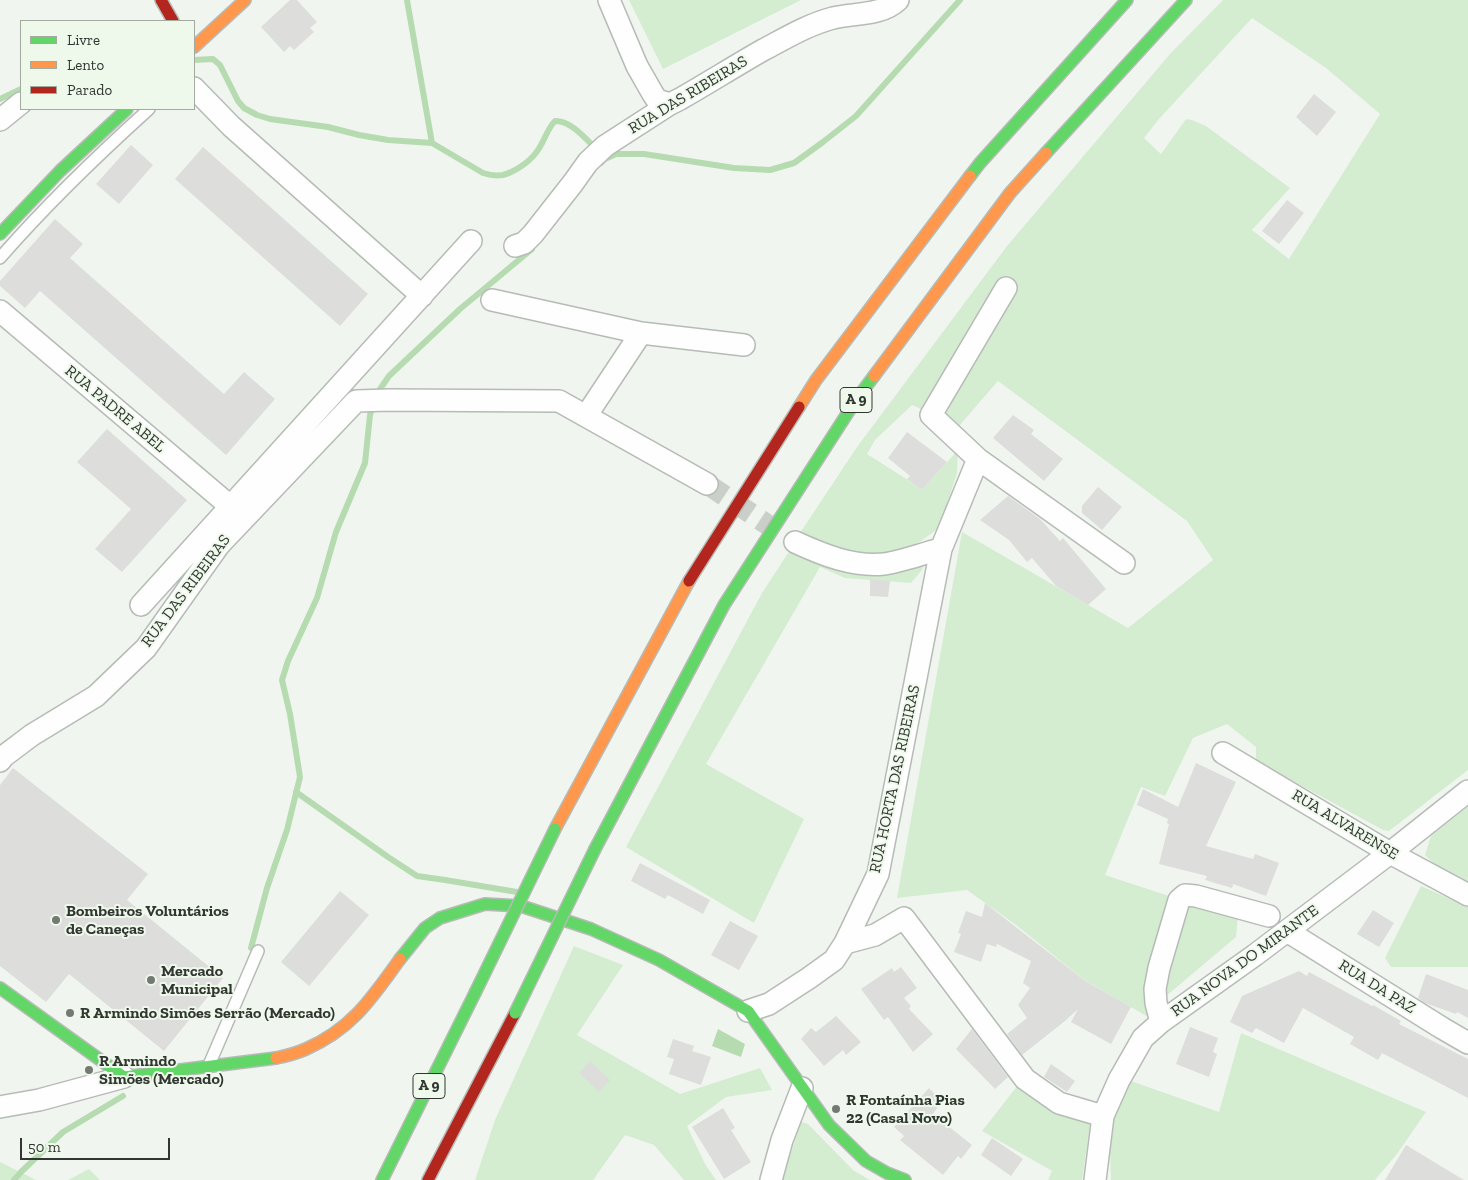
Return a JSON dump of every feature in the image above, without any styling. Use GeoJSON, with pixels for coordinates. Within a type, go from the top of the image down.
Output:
{"type":"FeatureCollection","features":[{"type":"Feature","properties":{"kind":"main road"},"geometry":{"type":"LineString","coordinates":[[161,0],[172,20]]}},
{"type":"Feature","properties":{"kind":"main road"},"geometry":{"type":"LineString","coordinates":[[195,46],[244,0]]}},
{"type":"Feature","properties":{"kind":"main road","name":"A 9"},"geometry":{"type":"LineString","coordinates":[[382,1180],[554,829],[687,584],[816,380],[980,163],[1126,0]]}},
{"type":"Feature","properties":{"kind":"main road","name":"A 9"},"geometry":{"type":"LineString","coordinates":[[428,1180],[515,1013],[595,849],[724,605],[856,400],[1010,193],[1186,0]]}},
{"type":"Feature","properties":{"kind":"main road"},"geometry":{"type":"LineString","coordinates":[[0,234],[60,172],[126,110]]}},
{"type":"Feature","properties":{"kind":"main road"},"geometry":{"type":"LineString","coordinates":[[0,988],[124,1077],[277,1058],[304,1050],[324,1041],[357,1015],[369,1002],[415,939],[425,928],[440,918],[485,904],[521,906],[591,929],[659,960],[748,1011],[829,1125],[866,1161],[905,1180]]}},
{"type":"Feature","properties":{"kind":"street"},"geometry":{"type":"LineString","coordinates":[[609,0],[637,66],[652,94],[657,100],[670,104]]}},
{"type":"Feature","properties":{"kind":"street","name":"RUA DAS RIBEIRAS"},"geometry":{"type":"LineString","coordinates":[[515,246],[524,243],[533,234],[588,162],[605,146],[670,104],[795,32],[818,22],[841,16],[881,10],[898,0]]}},
{"type":"Feature","properties":{"kind":"street"},"geometry":{"type":"LineString","coordinates":[[195,89],[230,126],[422,296]]}},
{"type":"Feature","properties":{"kind":"street"},"geometry":{"type":"LineString","coordinates":[[0,120],[20,104]]}},
{"type":"Feature","properties":{"kind":"street"},"geometry":{"type":"LineString","coordinates":[[141,605],[471,241]]}},
{"type":"Feature","properties":{"kind":"street"},"geometry":{"type":"LineString","coordinates":[[1006,288],[931,415],[978,459],[1124,563]]}},
{"type":"Feature","properties":{"kind":"street"},"geometry":{"type":"LineString","coordinates":[[492,300],[641,333],[744,345]]}},
{"type":"Feature","properties":{"kind":"street","name":"RUA PADRE ABEL"},"geometry":{"type":"LineString","coordinates":[[0,311],[230,506]]}},
{"type":"Feature","properties":{"kind":"street"},"geometry":{"type":"LineString","coordinates":[[641,333],[586,416],[707,484]]}},
{"type":"Feature","properties":{"kind":"street","name":"RUA DAS RIBEIRAS"},"geometry":{"type":"LineString","coordinates":[[0,761],[32,735],[96,696],[146,648],[219,545],[356,401],[559,401],[586,416]]}},
{"type":"Feature","properties":{"kind":"street","name":"RUA HORTA DAS RIBEIRAS"},"geometry":{"type":"LineString","coordinates":[[748,1011],[769,1004],[834,960],[845,942],[878,874],[941,549],[978,459]]}},
{"type":"Feature","properties":{"kind":"street"},"geometry":{"type":"LineString","coordinates":[[795,542],[827,556],[860,564],[885,564],[941,549]]}},
{"type":"Feature","properties":{"kind":"street","name":"RUA ALVARENSE"},"geometry":{"type":"LineString","coordinates":[[1223,753],[1390,853],[1468,895]]}},
{"type":"Feature","properties":{"kind":"street","name":"RUA NOVA DO MIRANTE"},"geometry":{"type":"LineString","coordinates":[[1095,1180],[1103,1116],[1118,1080],[1142,1038],[1390,853],[1468,791]]}},
{"type":"Feature","properties":{"kind":"street"},"geometry":{"type":"LineString","coordinates":[[1161,1022],[1154,989],[1179,900],[1185,895],[1196,896],[1269,916]]}},
{"type":"Feature","properties":{"kind":"street"},"geometry":{"type":"LineString","coordinates":[[845,942],[875,935],[904,918],[1025,1079],[1059,1103],[1103,1116]]}},
{"type":"Feature","properties":{"kind":"street","name":"RUA DA PAZ"},"geometry":{"type":"LineString","coordinates":[[1287,930],[1442,1028],[1468,1042]]}},
{"type":"Feature","properties":{"kind":"street"},"geometry":{"type":"LineString","coordinates":[[0,1107],[38,1100],[124,1077]]}},
{"type":"Feature","properties":{"kind":"street"},"geometry":{"type":"LineString","coordinates":[[771,1180],[782,1140],[802,1088]]}},
{"type":"Feature","properties":{"kind":"lane"},"geometry":{"type":"LineString","coordinates":[[0,258],[53,199],[148,110]]}},
{"type":"Feature","properties":{"kind":"lane"},"geometry":{"type":"LineString","coordinates":[[209,1067],[258,951]]}},
{"type":"Feature","properties":{"kind":"shaded area"},"geometry":{"type":"Polygon","coordinates":[[[629,0],[801,0],[663,69],[629,0]]]}},
{"type":"Feature","properties":{"kind":"shaded area"},"geometry":{"type":"Polygon","coordinates":[[[1223,0],[1468,0],[1468,770],[1389,831],[1383,830],[1256,761],[1256,747],[1227,724],[1193,738],[1165,796],[1141,787],[1105,875],[1169,896],[1144,993],[1148,1017],[1083,979],[1016,925],[967,890],[897,898],[962,532],[1128,628],[1213,560],[1187,521],[998,381],[959,426],[912,405],[875,440],[867,454],[922,490],[958,450],[957,473],[936,530],[921,541],[902,550],[865,556],[828,546],[800,533],[857,447],[1007,246],[1170,54],[1223,0]],[[1252,18],[1159,119],[1144,138],[1161,154],[1186,119],[1192,120],[1206,126],[1290,188],[1252,230],[1289,259],[1380,114],[1326,68],[1252,18]]]}},
{"type":"Feature","properties":{"kind":"shaded area"},"geometry":{"type":"Polygon","coordinates":[[[790,550],[864,575],[876,574],[926,560],[922,570],[911,583],[845,578],[820,567],[706,764],[804,819],[754,923],[626,847],[762,593],[790,550]]]}},
{"type":"Feature","properties":{"kind":"shaded area"},"geometry":{"type":"Polygon","coordinates":[[[1468,806],[1468,881],[1433,863],[1425,855],[1431,836],[1468,806]]]}},
{"type":"Feature","properties":{"kind":"shaded area"},"geometry":{"type":"Polygon","coordinates":[[[1421,886],[1468,907],[1468,967],[1391,967],[1385,958],[1421,886]]]}},
{"type":"Feature","properties":{"kind":"shaded area"},"geometry":{"type":"Polygon","coordinates":[[[1192,904],[1238,917],[1236,937],[1165,997],[1160,994],[1187,909],[1192,904]]]}},
{"type":"Feature","properties":{"kind":"shaded area"},"geometry":{"type":"Polygon","coordinates":[[[574,946],[623,965],[577,1035],[680,1094],[760,1068],[772,1090],[726,1097],[687,1126],[705,1164],[716,1180],[684,1180],[654,1145],[625,1135],[593,1180],[475,1180],[495,1120],[574,946]]]}},
{"type":"Feature","properties":{"kind":"shaded area"},"geometry":{"type":"Polygon","coordinates":[[[718,1029],[745,1044],[741,1057],[712,1046],[718,1029]]]}},
{"type":"Feature","properties":{"kind":"shaded area"},"geometry":{"type":"Polygon","coordinates":[[[1241,1033],[1426,1112],[1397,1154],[1375,1180],[1111,1180],[1110,1150],[1114,1108],[1131,1081],[1219,1112],[1241,1033]]]}},
{"type":"Feature","properties":{"kind":"shaded area"},"geometry":{"type":"Polygon","coordinates":[[[1018,1085],[1090,1124],[1082,1180],[1048,1180],[1052,1171],[982,1131],[1018,1085]]]}},
{"type":"Feature","properties":{"kind":"shaded area"},"geometry":{"type":"Polygon","coordinates":[[[801,1122],[808,1124],[853,1170],[870,1180],[782,1180],[801,1122]]]}},
{"type":"Feature","properties":{"kind":"shaded area"},"geometry":{"type":"Polygon","coordinates":[[[0,1162],[36,1180],[0,1180],[0,1162]]]}},
{"type":"Feature","properties":{"kind":"shaded area"},"geometry":{"type":"Polygon","coordinates":[[[89,1169],[100,1180],[68,1180],[89,1169]]]}},
{"type":"Feature","properties":{"kind":"building"},"geometry":{"type":"Polygon","coordinates":[[[290,0],[297,0],[317,22],[310,28],[314,32],[294,50],[290,46],[284,52],[261,27],[290,0]]]}},
{"type":"Feature","properties":{"kind":"building"},"geometry":{"type":"Polygon","coordinates":[[[1314,94],[1336,112],[1317,136],[1296,117],[1314,94]]]}},
{"type":"Feature","properties":{"kind":"building"},"geometry":{"type":"Polygon","coordinates":[[[131,145],[153,165],[119,204],[96,184],[131,145]]]}},
{"type":"Feature","properties":{"kind":"building"},"geometry":{"type":"Polygon","coordinates":[[[203,147],[368,294],[340,326],[175,179],[203,147]]]}},
{"type":"Feature","properties":{"kind":"building"},"geometry":{"type":"Polygon","coordinates":[[[1287,200],[1304,213],[1279,244],[1262,231],[1287,200]]]}},
{"type":"Feature","properties":{"kind":"building"},"geometry":{"type":"Polygon","coordinates":[[[55,219],[83,244],[70,258],[224,394],[244,372],[275,399],[226,455],[40,291],[25,308],[0,286],[0,281],[55,219]]]}},
{"type":"Feature","properties":{"kind":"building"},"geometry":{"type":"Polygon","coordinates":[[[1013,415],[1034,430],[1031,434],[1063,459],[1044,481],[993,438],[1013,415]]]}},
{"type":"Feature","properties":{"kind":"building"},"geometry":{"type":"Polygon","coordinates":[[[107,429],[187,500],[122,572],[95,549],[131,509],[77,462],[107,429]]]}},
{"type":"Feature","properties":{"kind":"building"},"geometry":{"type":"Polygon","coordinates":[[[907,432],[947,462],[922,490],[907,479],[910,476],[888,458],[907,432]]]}},
{"type":"Feature","properties":{"kind":"building"},"geometry":{"type":"Polygon","coordinates":[[[1098,487],[1122,507],[1102,530],[1082,513],[1082,506],[1098,487]]]}},
{"type":"Feature","properties":{"kind":"building"},"geometry":{"type":"Polygon","coordinates":[[[1008,496],[1040,519],[1060,541],[1063,538],[1106,589],[1088,605],[1056,586],[1032,558],[1027,562],[1009,540],[980,520],[1008,496]]]}},
{"type":"Feature","properties":{"kind":"building"},"geometry":{"type":"Polygon","coordinates":[[[870,579],[890,581],[888,597],[870,596],[870,579]]]}},
{"type":"Feature","properties":{"kind":"building"},"geometry":{"type":"Polygon","coordinates":[[[1196,763],[1236,782],[1206,846],[1253,859],[1255,854],[1279,863],[1266,896],[1233,884],[1232,888],[1205,880],[1207,876],[1159,864],[1169,824],[1167,823],[1168,819],[1137,805],[1143,789],[1178,807],[1196,763]]]}},
{"type":"Feature","properties":{"kind":"building","name":"Bombeiros Voluntários de Caneças"},"geometry":{"type":"Polygon","coordinates":[[[13,768],[148,874],[127,900],[223,978],[164,1051],[69,974],[46,1002],[0,966],[0,785],[13,768]]]}},
{"type":"Feature","properties":{"kind":"building"},"geometry":{"type":"Polygon","coordinates":[[[640,863],[710,900],[703,914],[668,895],[665,899],[631,881],[640,863]]]}},
{"type":"Feature","properties":{"kind":"building"},"geometry":{"type":"Polygon","coordinates":[[[340,891],[369,915],[309,986],[281,962],[340,891]]]}},
{"type":"Feature","properties":{"kind":"building"},"geometry":{"type":"Polygon","coordinates":[[[985,903],[1084,980],[1131,1007],[1111,1044],[1071,1022],[1078,1009],[1022,1055],[1007,1034],[1027,1018],[1018,1005],[1030,988],[1023,983],[1031,961],[997,944],[996,947],[987,944],[981,962],[954,952],[961,934],[958,933],[966,911],[982,917],[985,903]]]}},
{"type":"Feature","properties":{"kind":"building"},"geometry":{"type":"Polygon","coordinates":[[[1373,910],[1394,923],[1379,947],[1357,934],[1373,910]]]}},
{"type":"Feature","properties":{"kind":"building"},"geometry":{"type":"Polygon","coordinates":[[[730,921],[758,936],[739,970],[711,955],[730,921]]]}},
{"type":"Feature","properties":{"kind":"building"},"geometry":{"type":"Polygon","coordinates":[[[901,967],[917,988],[904,998],[911,1006],[909,1009],[933,1034],[913,1052],[888,1017],[884,1020],[861,989],[892,968],[894,972],[901,967]]]}},
{"type":"Feature","properties":{"kind":"building"},"geometry":{"type":"Polygon","coordinates":[[[1299,971],[1307,976],[1309,972],[1373,1005],[1401,1021],[1399,1024],[1468,1059],[1468,1098],[1382,1053],[1378,1060],[1350,1044],[1354,1037],[1303,1008],[1284,1043],[1256,1028],[1252,1033],[1230,1022],[1242,996],[1299,971]]]}},
{"type":"Feature","properties":{"kind":"building"},"geometry":{"type":"Polygon","coordinates":[[[1426,974],[1468,990],[1468,1018],[1457,1012],[1456,1014],[1425,1003],[1418,998],[1426,974]]]}},
{"type":"Feature","properties":{"kind":"building"},"geometry":{"type":"Polygon","coordinates":[[[836,1016],[861,1042],[846,1055],[843,1050],[824,1066],[801,1039],[811,1028],[816,1032],[836,1016]]]}},
{"type":"Feature","properties":{"kind":"building"},"geometry":{"type":"Polygon","coordinates":[[[1190,1027],[1218,1038],[1213,1052],[1217,1054],[1209,1077],[1176,1064],[1190,1027]]]}},
{"type":"Feature","properties":{"kind":"building"},"geometry":{"type":"Polygon","coordinates":[[[972,1029],[1008,1077],[995,1089],[956,1049],[972,1029]]]}},
{"type":"Feature","properties":{"kind":"building"},"geometry":{"type":"Polygon","coordinates":[[[673,1039],[694,1046],[692,1051],[711,1057],[701,1085],[669,1074],[674,1059],[667,1057],[673,1039]]]}},
{"type":"Feature","properties":{"kind":"building"},"geometry":{"type":"Polygon","coordinates":[[[590,1061],[610,1080],[599,1092],[579,1073],[590,1061]]]}},
{"type":"Feature","properties":{"kind":"building"},"geometry":{"type":"Polygon","coordinates":[[[1051,1064],[1075,1081],[1067,1092],[1044,1077],[1051,1064]]]}},
{"type":"Feature","properties":{"kind":"building"},"geometry":{"type":"Polygon","coordinates":[[[929,1088],[942,1101],[933,1114],[972,1145],[961,1159],[958,1156],[943,1175],[900,1140],[904,1136],[894,1127],[929,1088]]]}},
{"type":"Feature","properties":{"kind":"building"},"geometry":{"type":"Polygon","coordinates":[[[723,1108],[735,1128],[731,1130],[751,1162],[724,1179],[692,1127],[723,1108]]]}},
{"type":"Feature","properties":{"kind":"building"},"geometry":{"type":"Polygon","coordinates":[[[992,1138],[1023,1159],[1011,1176],[981,1155],[992,1138]]]}},
{"type":"Feature","properties":{"kind":"building"},"geometry":{"type":"Polygon","coordinates":[[[1406,1145],[1439,1165],[1464,1180],[1385,1180],[1406,1145]]]}},
{"type":"Feature","properties":{"kind":"waterway"},"geometry":{"type":"LineString","coordinates":[[407,0],[432,143]]}},
{"type":"Feature","properties":{"kind":"waterway"},"geometry":{"type":"LineString","coordinates":[[601,163],[616,154],[644,154],[734,168],[770,170],[794,163],[856,116],[960,0]]}},
{"type":"Feature","properties":{"kind":"waterway"},"geometry":{"type":"LineString","coordinates":[[195,60],[213,59],[220,65],[238,101],[244,108],[257,115],[270,119],[328,127],[388,140],[432,143],[483,173],[503,175],[525,164],[538,150],[555,121],[572,127],[583,135],[596,149]]}},
{"type":"Feature","properties":{"kind":"waterway"},"geometry":{"type":"LineString","coordinates":[[0,99],[20,89]]}},
{"type":"Feature","properties":{"kind":"waterway"},"geometry":{"type":"LineString","coordinates":[[376,395],[389,376],[460,309],[532,249]]}},
{"type":"Feature","properties":{"kind":"waterway"},"geometry":{"type":"LineString","coordinates":[[251,948],[267,888],[287,830],[300,777],[290,714],[282,680],[288,661],[317,598],[336,532],[365,463],[370,415],[373,405]]}},
{"type":"Feature","properties":{"kind":"waterway"},"geometry":{"type":"LineString","coordinates":[[296,792],[417,876],[517,892]]}},
{"type":"Feature","properties":{"kind":"waterway"},"geometry":{"type":"LineString","coordinates":[[14,1180],[63,1132],[123,1096]]}},
{"type":"Feature","properties":{"kind":"tunnel"},"geometry":{"type":"LineString","coordinates":[[707,484],[786,537]]}},
{"type":"Feature","properties":{"kind":"traffic: fast"},"geometry":{"type":"LineString","coordinates":[[970,176],[1127,0]]}},
{"type":"Feature","properties":{"kind":"traffic: fast"},"geometry":{"type":"LineString","coordinates":[[1046,153],[1186,0]]}},
{"type":"Feature","properties":{"kind":"traffic: fast"},"geometry":{"type":"LineString","coordinates":[[0,234],[60,171],[126,110]]}},
{"type":"Feature","properties":{"kind":"traffic: fast"},"geometry":{"type":"LineString","coordinates":[[595,849],[724,605],[856,400],[874,376]]}},
{"type":"Feature","properties":{"kind":"traffic: fast"},"geometry":{"type":"LineString","coordinates":[[475,993],[555,829]]}},
{"type":"Feature","properties":{"kind":"traffic: fast"},"geometry":{"type":"LineString","coordinates":[[515,1013],[595,849]]}},
{"type":"Feature","properties":{"kind":"traffic: fast"},"geometry":{"type":"LineString","coordinates":[[400,959],[425,928],[440,918],[485,904],[521,906],[591,929],[659,960],[748,1011],[829,1125],[866,1161],[887,1173],[905,1180]]}},
{"type":"Feature","properties":{"kind":"traffic: fast"},"geometry":{"type":"LineString","coordinates":[[0,988],[124,1077],[276,1058]]}},
{"type":"Feature","properties":{"kind":"traffic: fast"},"geometry":{"type":"LineString","coordinates":[[382,1180],[475,993]]}},
{"type":"Feature","properties":{"kind":"traffic: slow"},"geometry":{"type":"LineString","coordinates":[[195,46],[245,0]]}},
{"type":"Feature","properties":{"kind":"traffic: slow"},"geometry":{"type":"LineString","coordinates":[[874,376],[1010,193],[1046,153]]}},
{"type":"Feature","properties":{"kind":"traffic: slow"},"geometry":{"type":"LineString","coordinates":[[799,407],[816,380],[970,176]]}},
{"type":"Feature","properties":{"kind":"traffic: slow"},"geometry":{"type":"LineString","coordinates":[[555,829],[689,581]]}},
{"type":"Feature","properties":{"kind":"traffic: slow"},"geometry":{"type":"LineString","coordinates":[[276,1058],[306,1049],[322,1041],[349,1022],[380,987],[400,959]]}},
{"type":"Feature","properties":{"kind":"traffic: jam"},"geometry":{"type":"LineString","coordinates":[[161,0],[172,20]]}},
{"type":"Feature","properties":{"kind":"traffic: jam"},"geometry":{"type":"LineString","coordinates":[[689,581],[799,407]]}},
{"type":"Feature","properties":{"kind":"traffic: jam"},"geometry":{"type":"LineString","coordinates":[[428,1180],[515,1013]]}},
{"type":"Feature","properties":{"kind":"place","name":"Bombeiros Voluntários de Caneças"},"geometry":{"type":"Point","coordinates":[56,920]}},
{"type":"Feature","properties":{"kind":"place","name":"Mercado Municipal"},"geometry":{"type":"Point","coordinates":[151,980]}},
{"type":"Feature","properties":{"kind":"place","name":"R Armindo Simões Serrão (Mercado)"},"geometry":{"type":"Point","coordinates":[70,1013]}},
{"type":"Feature","properties":{"kind":"place","name":"R Armindo Simões (Mercado)"},"geometry":{"type":"Point","coordinates":[89,1070]}},
{"type":"Feature","properties":{"kind":"place","name":"R Fontaínha Pias 22 (Casal Novo)"},"geometry":{"type":"Point","coordinates":[836,1109]}}]}
